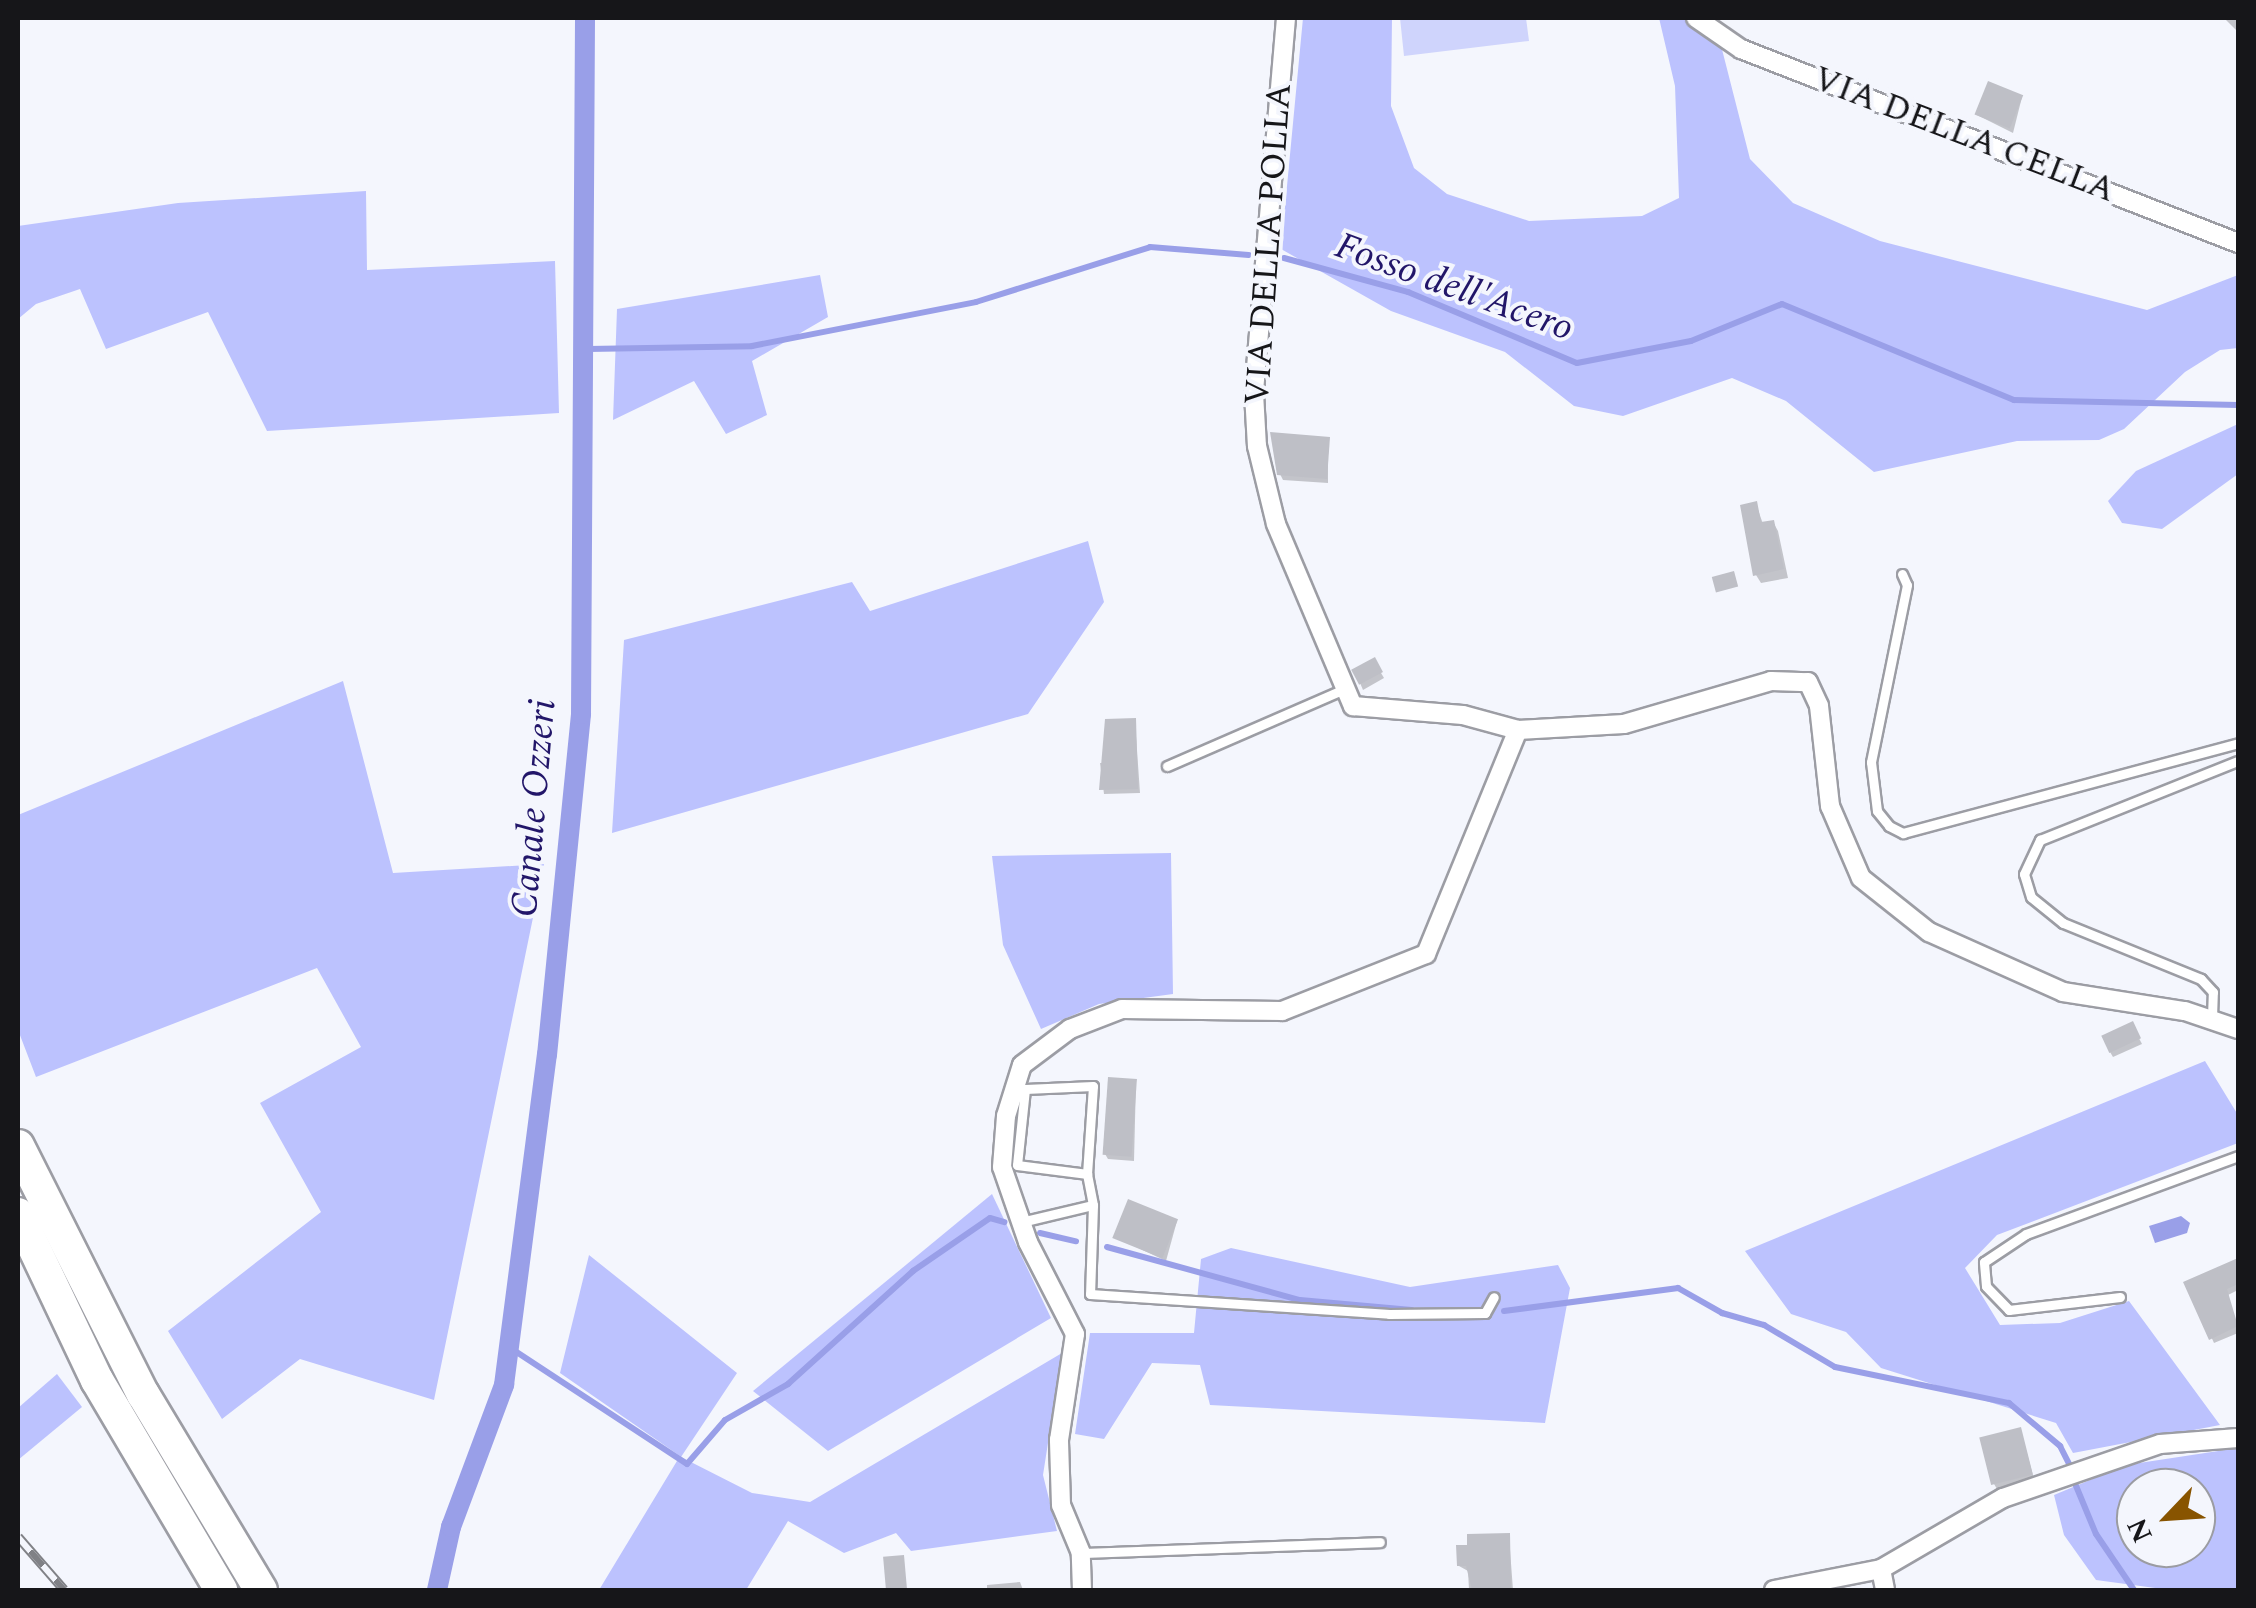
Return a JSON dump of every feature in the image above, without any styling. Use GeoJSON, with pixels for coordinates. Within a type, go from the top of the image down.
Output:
{"type":"FeatureCollection","features":[{"type":"Feature","properties":{"kind":"highway"},"geometry":{"type":"LineString","coordinates":[[18,1146],[143,1394],[262,1590]]}},
{"type":"Feature","properties":{"kind":"highway"},"geometry":{"type":"LineString","coordinates":[[18,1214],[97,1380],[222,1590]]}},
{"type":"Feature","properties":{"kind":"street","name":"VIA DELLA POLLA"},"geometry":{"type":"LineString","coordinates":[[1286,18],[1254,393],[1257,446],[1276,524],[1342,690]]}},
{"type":"Feature","properties":{"kind":"street","name":"VIA DELLA CELLA"},"geometry":{"type":"LineString","coordinates":[[1696,18],[1741,50],[2238,242]]}},
{"type":"Feature","properties":{"kind":"street"},"geometry":{"type":"LineString","coordinates":[[1342,690],[1354,706],[1463,715],[1518,730],[1624,724],[1771,680],[1808,682],[1819,706],[1830,806],[1861,878],[1929,932],[2064,992],[2212,1017],[2238,1028]]}},
{"type":"Feature","properties":{"kind":"street"},"geometry":{"type":"LineString","coordinates":[[1082,1590],[1081,1553],[1061,1505],[1059,1440],[1075,1334],[1021,1222],[1002,1167],[1006,1116],[1022,1065],[1070,1029],[1122,1009],[1282,1011],[1426,954],[1518,730]]}},
{"type":"Feature","properties":{"kind":"street"},"geometry":{"type":"LineString","coordinates":[[1774,1590],[1881,1569],[2003,1498],[2160,1444],[2238,1438]]}},
{"type":"Feature","properties":{"kind":"street"},"geometry":{"type":"LineString","coordinates":[[1881,1569],[1885,1590]]}},
{"type":"Feature","properties":{"kind":"lane"},"geometry":{"type":"LineString","coordinates":[[1902,574],[1905,597],[1871,762],[1877,811],[1889,826],[1903,833],[2238,743]]}},
{"type":"Feature","properties":{"kind":"lane"},"geometry":{"type":"LineString","coordinates":[[1167,766],[1342,690]]}},
{"type":"Feature","properties":{"kind":"lane"},"geometry":{"type":"LineString","coordinates":[[2212,1017],[2213,992],[2201,979],[2063,923],[2031,898],[2024,874],[2040,840],[2238,761]]}},
{"type":"Feature","properties":{"kind":"lane"},"geometry":{"type":"LineString","coordinates":[[1087,1174],[1017,1166],[1026,1090],[1093,1086],[1087,1174],[1093,1205],[1090,1294],[1389,1314],[1485,1313],[1494,1298]]}},
{"type":"Feature","properties":{"kind":"lane"},"geometry":{"type":"LineString","coordinates":[[2120,1297],[2009,1310],[1986,1286],[1984,1262],[2026,1234],[2238,1156]]}},
{"type":"Feature","properties":{"kind":"lane"},"geometry":{"type":"LineString","coordinates":[[1021,1222],[1093,1205]]}},
{"type":"Feature","properties":{"kind":"lane"},"geometry":{"type":"LineString","coordinates":[[1081,1553],[1380,1542]]}},
{"type":"Feature","properties":{"kind":"shaded area"},"geometry":{"type":"Polygon","coordinates":[[[1303,18],[1392,18],[1391,106],[1414,168],[1447,194],[1529,221],[1642,216],[1679,198],[1675,86],[1659,18],[1714,18],[1750,159],[1793,203],[1880,241],[2147,310],[2238,275],[2238,348],[2220,350],[2185,372],[2124,429],[2099,440],[2017,441],[1874,472],[1786,401],[1732,378],[1623,416],[1574,406],[1505,352],[1391,311],[1281,249],[1303,18]]]}},
{"type":"Feature","properties":{"kind":"shaded area"},"geometry":{"type":"Polygon","coordinates":[[[1400,18],[1526,18],[1529,41],[1404,56],[1400,18]]]}},
{"type":"Feature","properties":{"kind":"shaded area"},"geometry":{"type":"Polygon","coordinates":[[[366,191],[367,270],[555,261],[559,413],[267,431],[208,312],[106,349],[80,289],[36,304],[18,319],[18,226],[178,203],[366,191]]]}},
{"type":"Feature","properties":{"kind":"shaded area"},"geometry":{"type":"Polygon","coordinates":[[[820,275],[828,317],[752,361],[767,415],[726,434],[694,381],[613,420],[617,309],[820,275]]]}},
{"type":"Feature","properties":{"kind":"shaded area"},"geometry":{"type":"Polygon","coordinates":[[[2238,424],[2238,474],[2162,529],[2122,523],[2108,501],[2136,471],[2238,424]]]}},
{"type":"Feature","properties":{"kind":"shaded area"},"geometry":{"type":"Polygon","coordinates":[[[1088,541],[1104,602],[1028,714],[612,833],[624,640],[852,582],[870,611],[1088,541]]]}},
{"type":"Feature","properties":{"kind":"shaded area"},"geometry":{"type":"Polygon","coordinates":[[[343,681],[393,873],[544,864],[434,1400],[300,1359],[222,1419],[168,1331],[321,1212],[260,1103],[361,1047],[317,968],[36,1077],[18,1030],[18,815],[343,681]]]}},
{"type":"Feature","properties":{"kind":"shaded area"},"geometry":{"type":"Polygon","coordinates":[[[1171,853],[1173,994],[1099,1004],[1041,1029],[1003,945],[992,856],[1171,853]]]}},
{"type":"Feature","properties":{"kind":"shaded area"},"geometry":{"type":"Polygon","coordinates":[[[2205,1061],[2238,1115],[2238,1143],[1997,1235],[1965,1268],[2000,1325],[2060,1323],[2129,1301],[2220,1425],[2073,1453],[2056,1423],[1881,1368],[1846,1332],[1791,1314],[1745,1251],[2205,1061]]]}},
{"type":"Feature","properties":{"kind":"shaded area"},"geometry":{"type":"Polygon","coordinates":[[[992,1194],[1051,1318],[828,1451],[753,1391],[992,1194]]]}},
{"type":"Feature","properties":{"kind":"shaded area"},"geometry":{"type":"Polygon","coordinates":[[[2181,1216],[2190,1223],[2187,1233],[2155,1243],[2149,1226],[2181,1216]]]}},
{"type":"Feature","properties":{"kind":"shaded area"},"geometry":{"type":"Polygon","coordinates":[[[1231,1248],[1410,1287],[1558,1265],[1570,1288],[1545,1423],[1210,1405],[1200,1365],[1152,1363],[1104,1439],[1075,1434],[1090,1333],[1194,1333],[1201,1259],[1231,1248]]]}},
{"type":"Feature","properties":{"kind":"shaded area"},"geometry":{"type":"Polygon","coordinates":[[[589,1255],[737,1373],[681,1457],[752,1493],[810,1502],[1062,1353],[1043,1475],[1057,1531],[911,1551],[896,1533],[844,1553],[788,1521],[746,1590],[599,1590],[680,1456],[560,1373],[589,1255]]]}},
{"type":"Feature","properties":{"kind":"shaded area"},"geometry":{"type":"Polygon","coordinates":[[[57,1374],[82,1407],[18,1460],[18,1408],[57,1374]]]}},
{"type":"Feature","properties":{"kind":"shaded area"},"geometry":{"type":"Polygon","coordinates":[[[2238,1448],[2238,1590],[2170,1590],[2096,1580],[2064,1535],[2054,1495],[2116,1469],[2116,1568],[2216,1568],[2216,1468],[2119,1468],[2238,1448]]]}},
{"type":"Feature","properties":{"kind":"building"},"geometry":{"type":"Polygon","coordinates":[[[1988,81],[2023,95],[2010,129],[1975,114],[1988,81]]]}},
{"type":"Feature","properties":{"kind":"building"},"geometry":{"type":"Polygon","coordinates":[[[1270,432],[1330,437],[1327,479],[1277,475],[1270,432]]]}},
{"type":"Feature","properties":{"kind":"building"},"geometry":{"type":"Polygon","coordinates":[[[1757,501],[1761,522],[1774,520],[1784,569],[1753,576],[1740,505],[1757,501]]]}},
{"type":"Feature","properties":{"kind":"building"},"geometry":{"type":"Polygon","coordinates":[[[1734,571],[1738,586],[1716,592],[1712,577],[1734,571]]]}},
{"type":"Feature","properties":{"kind":"building"},"geometry":{"type":"Polygon","coordinates":[[[1375,657],[1383,672],[1359,685],[1351,670],[1375,657]]]}},
{"type":"Feature","properties":{"kind":"building"},"geometry":{"type":"Polygon","coordinates":[[[1136,718],[1138,789],[1099,790],[1105,719],[1136,718]]]}},
{"type":"Feature","properties":{"kind":"building"},"geometry":{"type":"Polygon","coordinates":[[[2133,1021],[2141,1038],[2109,1053],[2101,1036],[2133,1021]]]}},
{"type":"Feature","properties":{"kind":"building"},"geometry":{"type":"Polygon","coordinates":[[[1108,1077],[1137,1079],[1131,1157],[1103,1155],[1108,1077]]]}},
{"type":"Feature","properties":{"kind":"building"},"geometry":{"type":"Polygon","coordinates":[[[1128,1199],[1178,1219],[1162,1258],[1112,1238],[1128,1199]]]}},
{"type":"Feature","properties":{"kind":"building"},"geometry":{"type":"Polygon","coordinates":[[[2238,1258],[2238,1284],[2227,1289],[2238,1326],[2209,1340],[2183,1282],[2238,1258]]]}},
{"type":"Feature","properties":{"kind":"building"},"geometry":{"type":"Polygon","coordinates":[[[2021,1427],[2033,1475],[1991,1485],[1979,1437],[2021,1427]]]}},
{"type":"Feature","properties":{"kind":"building"},"geometry":{"type":"Polygon","coordinates":[[[1510,1533],[1511,1590],[1472,1590],[1466,1566],[1457,1566],[1456,1545],[1467,1545],[1467,1534],[1510,1533]]]}},
{"type":"Feature","properties":{"kind":"building"},"geometry":{"type":"Polygon","coordinates":[[[904,1555],[907,1590],[886,1590],[883,1557],[904,1555]]]}},
{"type":"Feature","properties":{"kind":"waterway","name":"Canale Ozzeri"},"geometry":{"type":"LineString","coordinates":[[437,1590],[451,1527],[504,1385],[547,1055],[581,714],[585,18]]}},
{"type":"Feature","properties":{"kind":"waterway","name":"Fosso dell'Acero"},"geometry":{"type":"LineString","coordinates":[[588,349],[752,346],[976,302],[1150,247],[1249,255]]}},
{"type":"Feature","properties":{"kind":"waterway","name":"Fosso dell'Acero"},"geometry":{"type":"LineString","coordinates":[[1284,258],[1408,292],[1577,363],[1691,341],[1782,304],[2014,400],[2238,405]]}},
{"type":"Feature","properties":{"kind":"waterway"},"geometry":{"type":"LineString","coordinates":[[509,1347],[687,1464],[725,1420],[788,1384],[913,1271],[990,1218],[1004,1222]]}},
{"type":"Feature","properties":{"kind":"waterway"},"geometry":{"type":"LineString","coordinates":[[1040,1233],[1076,1241]]}},
{"type":"Feature","properties":{"kind":"waterway"},"geometry":{"type":"LineString","coordinates":[[1107,1247],[1300,1300],[1412,1310]]}},
{"type":"Feature","properties":{"kind":"waterway"},"geometry":{"type":"LineString","coordinates":[[1504,1311],[1678,1288],[1722,1313],[1764,1325],[1835,1367],[2009,1403],[2060,1446],[2069,1464]]}},
{"type":"Feature","properties":{"kind":"waterway"},"geometry":{"type":"LineString","coordinates":[[2074,1481],[2096,1534],[2134,1590]]}},
{"type":"Feature","properties":{"kind":"railway"},"geometry":{"type":"LineString","coordinates":[[18,1537],[64,1590]]}}]}
